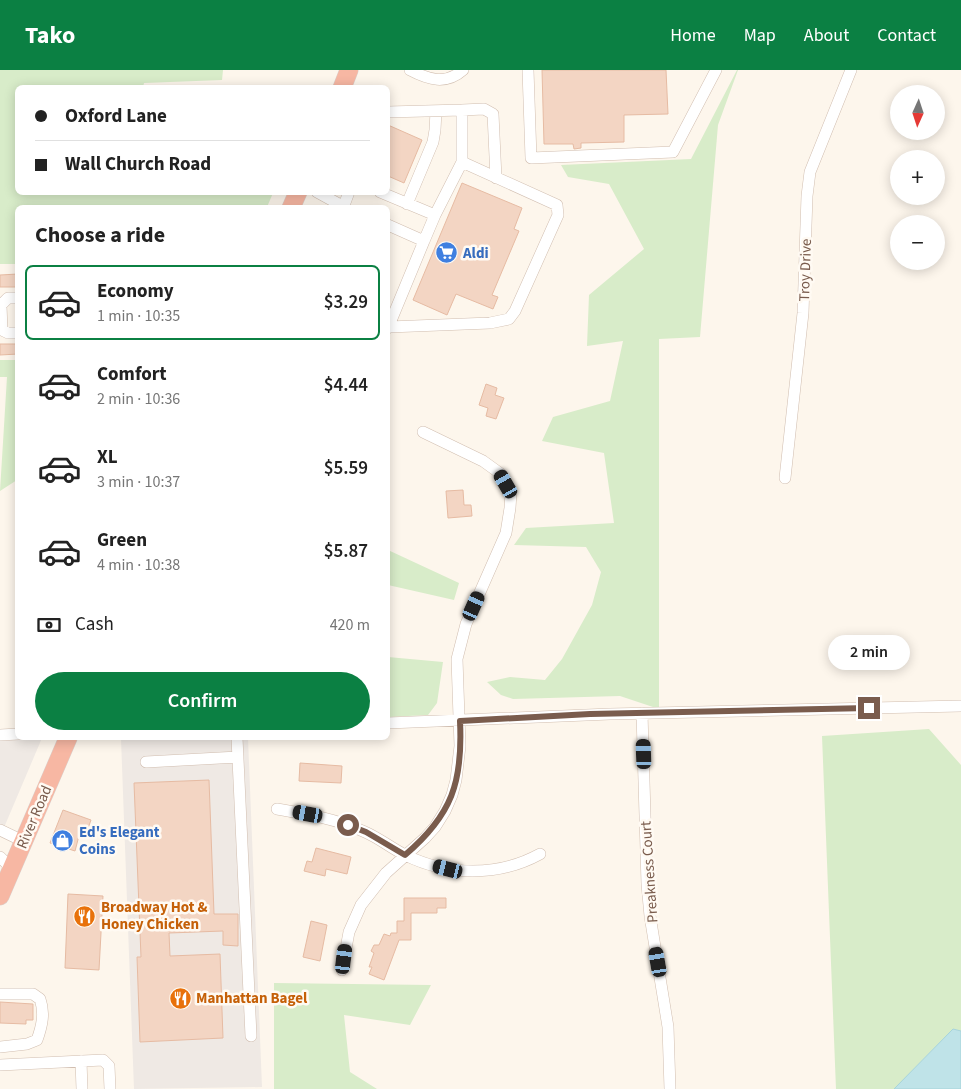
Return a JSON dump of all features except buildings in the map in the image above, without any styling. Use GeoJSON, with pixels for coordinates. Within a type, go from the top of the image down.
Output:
{"type":"FeatureCollection","features":[{"type":"Feature","properties":{"kind":"highway"},"geometry":{"type":"LineString","coordinates":[[343,85],[349,70]]}},
{"type":"Feature","properties":{"kind":"highway","name":"River Road"},"geometry":{"type":"LineString","coordinates":[[0,896],[6,863],[23,841],[67,740]]}},
{"type":"Feature","properties":{"kind":"street"},"geometry":{"type":"LineString","coordinates":[[410,70],[426,78],[450,79],[463,70]]}},
{"type":"Feature","properties":{"kind":"street"},"geometry":{"type":"LineString","coordinates":[[528,70],[531,158],[674,152],[716,70]]}},
{"type":"Feature","properties":{"kind":"street","name":"Troy Drive"},"geometry":{"type":"LineString","coordinates":[[785,478],[803,313],[807,196],[810,172],[851,70]]}},
{"type":"Feature","properties":{"kind":"street"},"geometry":{"type":"LineString","coordinates":[[390,112],[484,109],[493,114],[496,178]]}},
{"type":"Feature","properties":{"kind":"street"},"geometry":{"type":"LineString","coordinates":[[390,323],[435,215],[462,162],[462,110]]}},
{"type":"Feature","properties":{"kind":"street"},"geometry":{"type":"LineString","coordinates":[[407,204],[432,142],[436,111]]}},
{"type":"Feature","properties":{"kind":"street"},"geometry":{"type":"LineString","coordinates":[[390,328],[490,323],[509,319],[515,311],[558,215],[557,205],[462,162]]}},
{"type":"Feature","properties":{"kind":"street"},"geometry":{"type":"LineString","coordinates":[[322,195],[340,205]]}},
{"type":"Feature","properties":{"kind":"street"},"geometry":{"type":"LineString","coordinates":[[387,195],[435,215]]}},
{"type":"Feature","properties":{"kind":"street"},"geometry":{"type":"LineString","coordinates":[[390,226],[424,241]]}},
{"type":"Feature","properties":{"kind":"street"},"geometry":{"type":"LineString","coordinates":[[15,298],[8,298],[1,305],[2,330],[8,333],[15,333]]}},
{"type":"Feature","properties":{"kind":"street"},"geometry":{"type":"LineString","coordinates":[[342,970],[349,932],[361,905],[386,873],[435,827],[452,795],[459,764],[460,721],[457,659],[460,644],[466,624],[506,533],[510,508],[511,493],[500,474],[483,461],[423,432]]}},
{"type":"Feature","properties":{"kind":"street"},"geometry":{"type":"LineString","coordinates":[[390,723],[642,713],[961,706]]}},
{"type":"Feature","properties":{"kind":"street","name":"Preakness Court"},"geometry":{"type":"LineString","coordinates":[[642,713],[647,884],[650,916],[668,1027],[670,1089]]}},
{"type":"Feature","properties":{"kind":"street"},"geometry":{"type":"LineString","coordinates":[[0,735],[15,734]]}},
{"type":"Feature","properties":{"kind":"street"},"geometry":{"type":"LineString","coordinates":[[237,740],[251,1036]]}},
{"type":"Feature","properties":{"kind":"street"},"geometry":{"type":"LineString","coordinates":[[146,762],[238,757]]}},
{"type":"Feature","properties":{"kind":"street"},"geometry":{"type":"LineString","coordinates":[[277,809],[323,817],[348,825],[366,832],[405,855],[462,872],[512,866],[540,854]]}},
{"type":"Feature","properties":{"kind":"street"},"geometry":{"type":"LineString","coordinates":[[2,835],[23,841]]}},
{"type":"Feature","properties":{"kind":"street"},"geometry":{"type":"LineString","coordinates":[[0,994],[32,994],[40,999],[44,1010],[41,1030],[37,1040],[27,1044],[0,1047]]}},
{"type":"Feature","properties":{"kind":"street"},"geometry":{"type":"LineString","coordinates":[[0,1065],[103,1060],[109,1066],[110,1089]]}},
{"type":"Feature","properties":{"kind":"street"},"geometry":{"type":"LineString","coordinates":[[80,1061],[82,1089]]}},
{"type":"Feature","properties":{"kind":"shaded area"},"geometry":{"type":"Polygon","coordinates":[[[0,730],[15,737],[15,740],[41,740],[0,837],[0,730]]]}},
{"type":"Feature","properties":{"kind":"shaded area"},"geometry":{"type":"Polygon","coordinates":[[[121,740],[248,740],[262,1087],[134,1089],[121,740]]]}},
{"type":"Feature","properties":{"kind":"green space"},"geometry":{"type":"Polygon","coordinates":[[[0,70],[223,70],[222,80],[144,83],[144,85],[15,85],[15,195],[272,195],[268,205],[15,205],[15,264],[0,264],[0,70]]]}},
{"type":"Feature","properties":{"kind":"green space"},"geometry":{"type":"Polygon","coordinates":[[[737,70],[718,125],[700,337],[659,339],[659,709],[620,696],[513,699],[501,695],[487,682],[510,677],[545,680],[562,659],[592,605],[601,572],[586,547],[514,545],[526,528],[614,523],[604,453],[542,441],[553,417],[610,401],[623,341],[587,346],[589,295],[644,249],[609,184],[568,177],[561,165],[691,159],[737,70]]]}},
{"type":"Feature","properties":{"kind":"green space"},"geometry":{"type":"Polygon","coordinates":[[[0,360],[15,360],[15,481],[0,491],[7,377],[0,377],[0,360]]]}},
{"type":"Feature","properties":{"kind":"green space"},"geometry":{"type":"Polygon","coordinates":[[[390,551],[459,583],[454,600],[390,585],[390,551]]]}},
{"type":"Feature","properties":{"kind":"green space"},"geometry":{"type":"Polygon","coordinates":[[[390,657],[443,662],[437,703],[428,715],[390,717],[390,657]]]}},
{"type":"Feature","properties":{"kind":"green space"},"geometry":{"type":"Polygon","coordinates":[[[929,729],[961,765],[961,1031],[953,1029],[894,1089],[836,1089],[822,736],[929,729]]]}},
{"type":"Feature","properties":{"kind":"green space"},"geometry":{"type":"Polygon","coordinates":[[[274,983],[431,985],[410,1025],[344,1015],[350,1072],[377,1089],[274,1089],[274,983]]]}},
{"type":"Feature","properties":{"kind":"water"},"geometry":{"type":"Polygon","coordinates":[[[953,1029],[961,1031],[961,1089],[894,1089],[953,1029]]]}},
{"type":"Feature","properties":{"kind":"place","name":"Aldi"},"geometry":{"type":"Point","coordinates":[447,253]}},
{"type":"Feature","properties":{"kind":"place","name":"Ed's Elegant Coins"},"geometry":{"type":"Point","coordinates":[63,841]}},
{"type":"Feature","properties":{"kind":"place","name":"Broadway Hot & Honey Chicken"},"geometry":{"type":"Point","coordinates":[85,916]}},
{"type":"Feature","properties":{"kind":"place","name":"Manhattan Bagel"},"geometry":{"type":"Point","coordinates":[180,998]}},
{"type":"Feature","properties":{"kind":"route"},"geometry":{"type":"LineString","coordinates":[[348,825],[366,832],[405,855],[425,838],[435,827],[452,795],[459,764],[460,721],[590,714],[869,708]]}}]}
